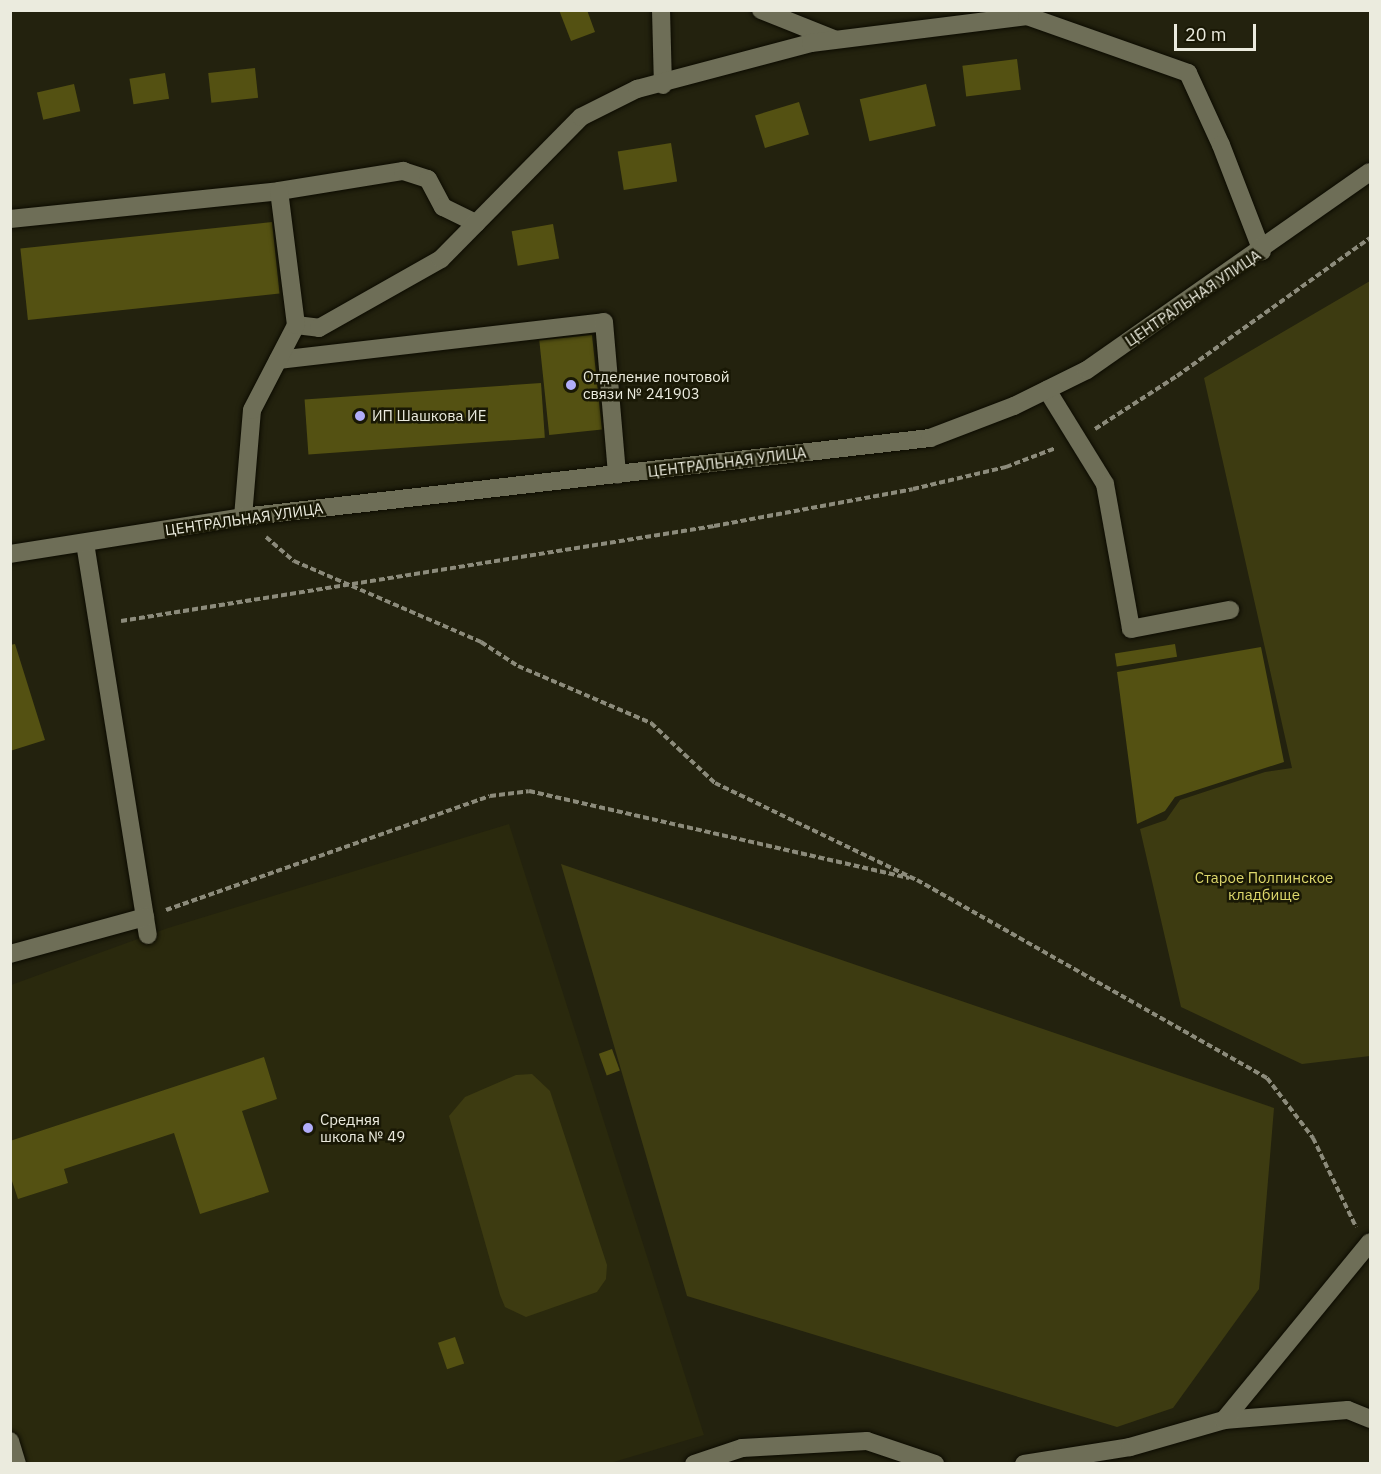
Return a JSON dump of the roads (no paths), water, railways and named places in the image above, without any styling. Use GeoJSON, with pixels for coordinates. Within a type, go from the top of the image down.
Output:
{"type":"FeatureCollection","features":[{"type":"Feature","properties":{"kind":"street"},"geometry":{"type":"LineString","coordinates":[[661,10],[663,85]]}},
{"type":"Feature","properties":{"kind":"street"},"geometry":{"type":"LineString","coordinates":[[761,10],[836,40]]}},
{"type":"Feature","properties":{"kind":"street"},"geometry":{"type":"LineString","coordinates":[[296,326],[320,328],[430,265],[476,223],[580,117],[637,89],[663,85],[811,43],[1027,16],[1188,73],[1221,145],[1262,251]]}},
{"type":"Feature","properties":{"kind":"street"},"geometry":{"type":"LineString","coordinates":[[10,219],[279,191],[403,171],[428,179],[443,207],[476,223]]}},
{"type":"Feature","properties":{"kind":"street","name":"ЦЕНТРАЛЬНАЯ УЛИЦА"},"geometry":{"type":"LineString","coordinates":[[10,554],[243,517],[930,438],[1047,390],[1087,370],[1262,251],[1371,172]]}},
{"type":"Feature","properties":{"kind":"street"},"geometry":{"type":"LineString","coordinates":[[243,517],[252,410],[296,326],[279,191]]}},
{"type":"Feature","properties":{"kind":"street"},"geometry":{"type":"LineString","coordinates":[[278,360],[604,322],[617,474]]}},
{"type":"Feature","properties":{"kind":"street"},"geometry":{"type":"LineString","coordinates":[[1047,390],[1105,484],[1131,629],[1230,610]]}},
{"type":"Feature","properties":{"kind":"street"},"geometry":{"type":"LineString","coordinates":[[10,954],[147,926],[85,543]]}},
{"type":"Feature","properties":{"kind":"street"},"geometry":{"type":"LineString","coordinates":[[1224,1420],[1368,1245]]}},
{"type":"Feature","properties":{"kind":"street"},"geometry":{"type":"LineString","coordinates":[[1024,1464],[1130,1447],[1224,1420],[1348,1410],[1371,1419]]}},
{"type":"Feature","properties":{"kind":"street"},"geometry":{"type":"LineString","coordinates":[[10,1441],[17,1464]]}},
{"type":"Feature","properties":{"kind":"street"},"geometry":{"type":"LineString","coordinates":[[694,1464],[742,1448],[867,1441],[935,1464]]}},
{"type":"Feature","properties":{"kind":"place","name":"Отделение почтовой связи № 241903"},"geometry":{"type":"Point","coordinates":[571,385]}},
{"type":"Feature","properties":{"kind":"place","name":"ИП Шашкова ИЕ"},"geometry":{"type":"Point","coordinates":[360,416]}},
{"type":"Feature","properties":{"kind":"place","name":"Средняя школа № 49"},"geometry":{"type":"Point","coordinates":[308,1128]}},
{"type":"Feature","properties":{"kind":"park label","name":"Старое Полпинское кладбище"},"geometry":{"type":"Point","coordinates":[1264,886]}}]}
